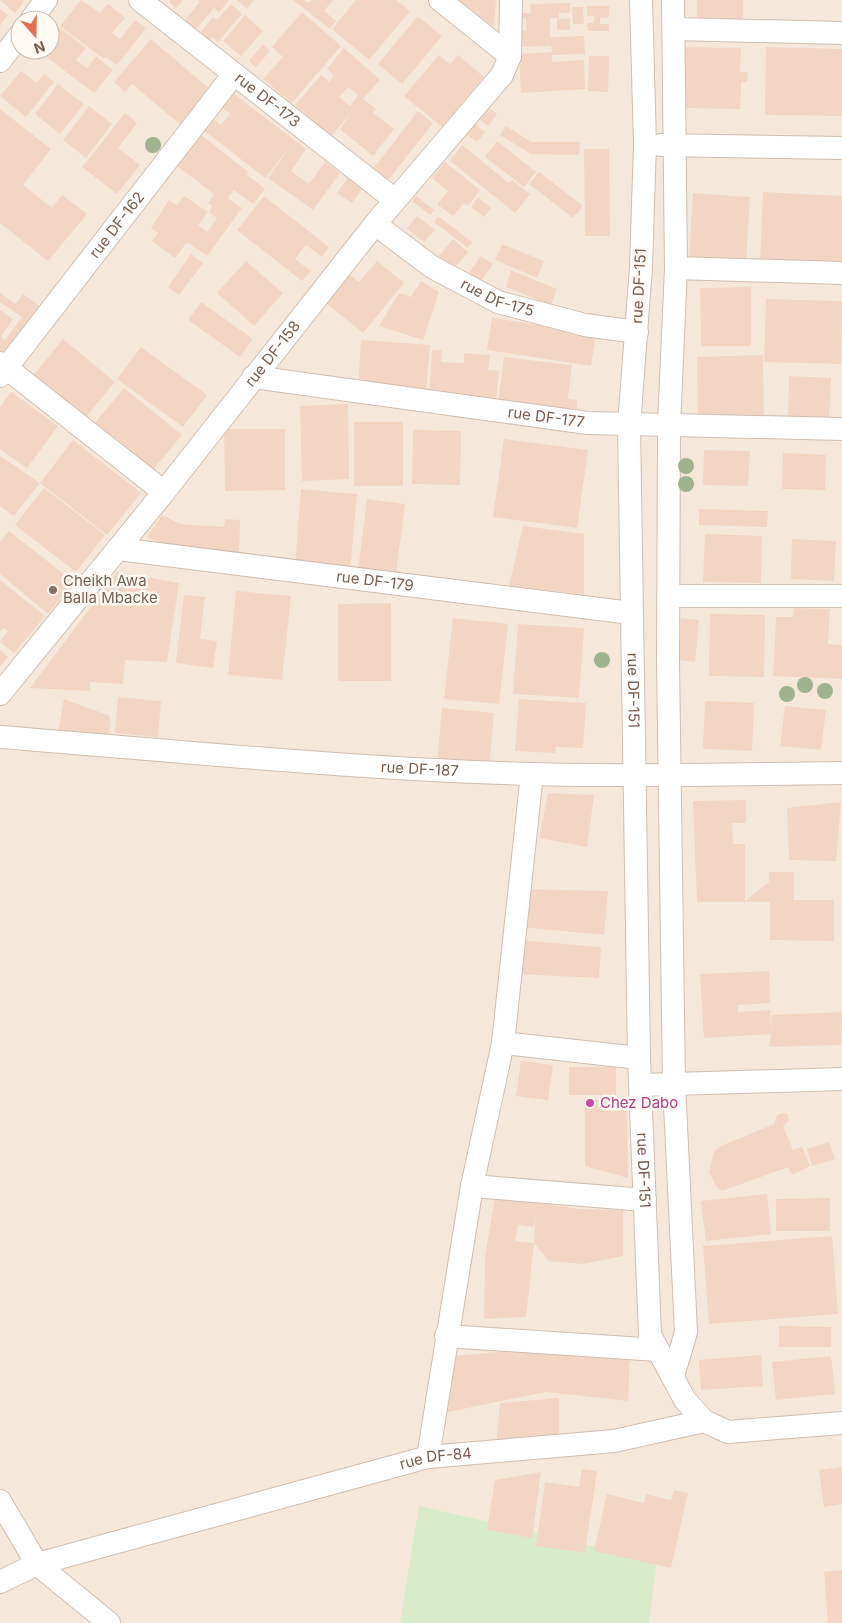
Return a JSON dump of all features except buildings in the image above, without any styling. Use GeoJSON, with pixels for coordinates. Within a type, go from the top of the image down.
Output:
{"type":"FeatureCollection","features":[{"type":"Feature","properties":{"kind":"street","name":"rue DF-173"},"geometry":{"type":"LineString","coordinates":[[140,0],[396,200]]}},
{"type":"Feature","properties":{"kind":"street"},"geometry":{"type":"LineString","coordinates":[[440,0],[510,56]]}},
{"type":"Feature","properties":{"kind":"street","name":"rue DF-158"},"geometry":{"type":"LineString","coordinates":[[0,694],[164,492],[375,224],[490,91],[507,66],[510,56],[511,0]]}},
{"type":"Feature","properties":{"kind":"street","name":"rue DF-151"},"geometry":{"type":"LineString","coordinates":[[641,0],[645,144],[641,267],[629,425],[639,1058],[650,1335],[684,1400],[704,1421]]}},
{"type":"Feature","properties":{"kind":"street"},"geometry":{"type":"LineString","coordinates":[[673,0],[676,268],[669,425],[669,596],[674,1084],[686,1332],[673,1376]]}},
{"type":"Feature","properties":{"kind":"street"},"geometry":{"type":"LineString","coordinates":[[674,29],[842,33]]}},
{"type":"Feature","properties":{"kind":"street"},"geometry":{"type":"LineString","coordinates":[[0,61],[10,48]]}},
{"type":"Feature","properties":{"kind":"street","name":"rue DF-162"},"geometry":{"type":"LineString","coordinates":[[2,369],[234,74]]}},
{"type":"Feature","properties":{"kind":"street"},"geometry":{"type":"LineString","coordinates":[[645,144],[842,148]]}},
{"type":"Feature","properties":{"kind":"street","name":"rue DF-175"},"geometry":{"type":"LineString","coordinates":[[375,224],[432,267],[498,302],[585,325],[637,332]]}},
{"type":"Feature","properties":{"kind":"street"},"geometry":{"type":"LineString","coordinates":[[676,268],[842,273]]}},
{"type":"Feature","properties":{"kind":"street"},"geometry":{"type":"LineString","coordinates":[[2,369],[164,492]]}},
{"type":"Feature","properties":{"kind":"street","name":"rue DF-177"},"geometry":{"type":"LineString","coordinates":[[253,377],[588,423],[842,429]]}},
{"type":"Feature","properties":{"kind":"street","name":"rue DF-179"},"geometry":{"type":"LineString","coordinates":[[118,549],[631,613]]}},
{"type":"Feature","properties":{"kind":"street"},"geometry":{"type":"LineString","coordinates":[[669,596],[842,596]]}},
{"type":"Feature","properties":{"kind":"street","name":"rue DF-187"},"geometry":{"type":"LineString","coordinates":[[0,737],[374,767],[532,774],[671,776],[842,773]]}},
{"type":"Feature","properties":{"kind":"street"},"geometry":{"type":"LineString","coordinates":[[428,1458],[446,1336],[472,1186],[503,1043],[532,774]]}},
{"type":"Feature","properties":{"kind":"street"},"geometry":{"type":"LineString","coordinates":[[503,1043],[639,1058]]}},
{"type":"Feature","properties":{"kind":"street"},"geometry":{"type":"LineString","coordinates":[[641,1085],[842,1079]]}},
{"type":"Feature","properties":{"kind":"street"},"geometry":{"type":"LineString","coordinates":[[472,1186],[645,1200]]}},
{"type":"Feature","properties":{"kind":"street"},"geometry":{"type":"LineString","coordinates":[[446,1336],[658,1350]]}},
{"type":"Feature","properties":{"kind":"street"},"geometry":{"type":"LineString","coordinates":[[704,1421],[728,1432],[842,1423]]}},
{"type":"Feature","properties":{"kind":"street","name":"rue DF-84"},"geometry":{"type":"LineString","coordinates":[[0,1582],[37,1564],[428,1458],[614,1442],[704,1421]]}},
{"type":"Feature","properties":{"kind":"street"},"geometry":{"type":"LineString","coordinates":[[0,1501],[37,1564],[109,1623]]}},
{"type":"Feature","properties":{"kind":"shaded area"},"geometry":{"type":"Polygon","coordinates":[[[0,0],[842,0],[842,1623],[0,1623],[0,0]]]}},
{"type":"Feature","properties":{"kind":"green space"},"geometry":{"type":"Polygon","coordinates":[[[419,1506],[657,1561],[649,1623],[400,1623],[419,1506]]]}},
{"type":"Feature","properties":{"kind":"place","name":"Cheikh Awa Balla Mbacke"},"geometry":{"type":"Point","coordinates":[53,590]}},
{"type":"Feature","properties":{"kind":"place","name":"Chez Dabo"},"geometry":{"type":"Point","coordinates":[590,1103]}}]}
